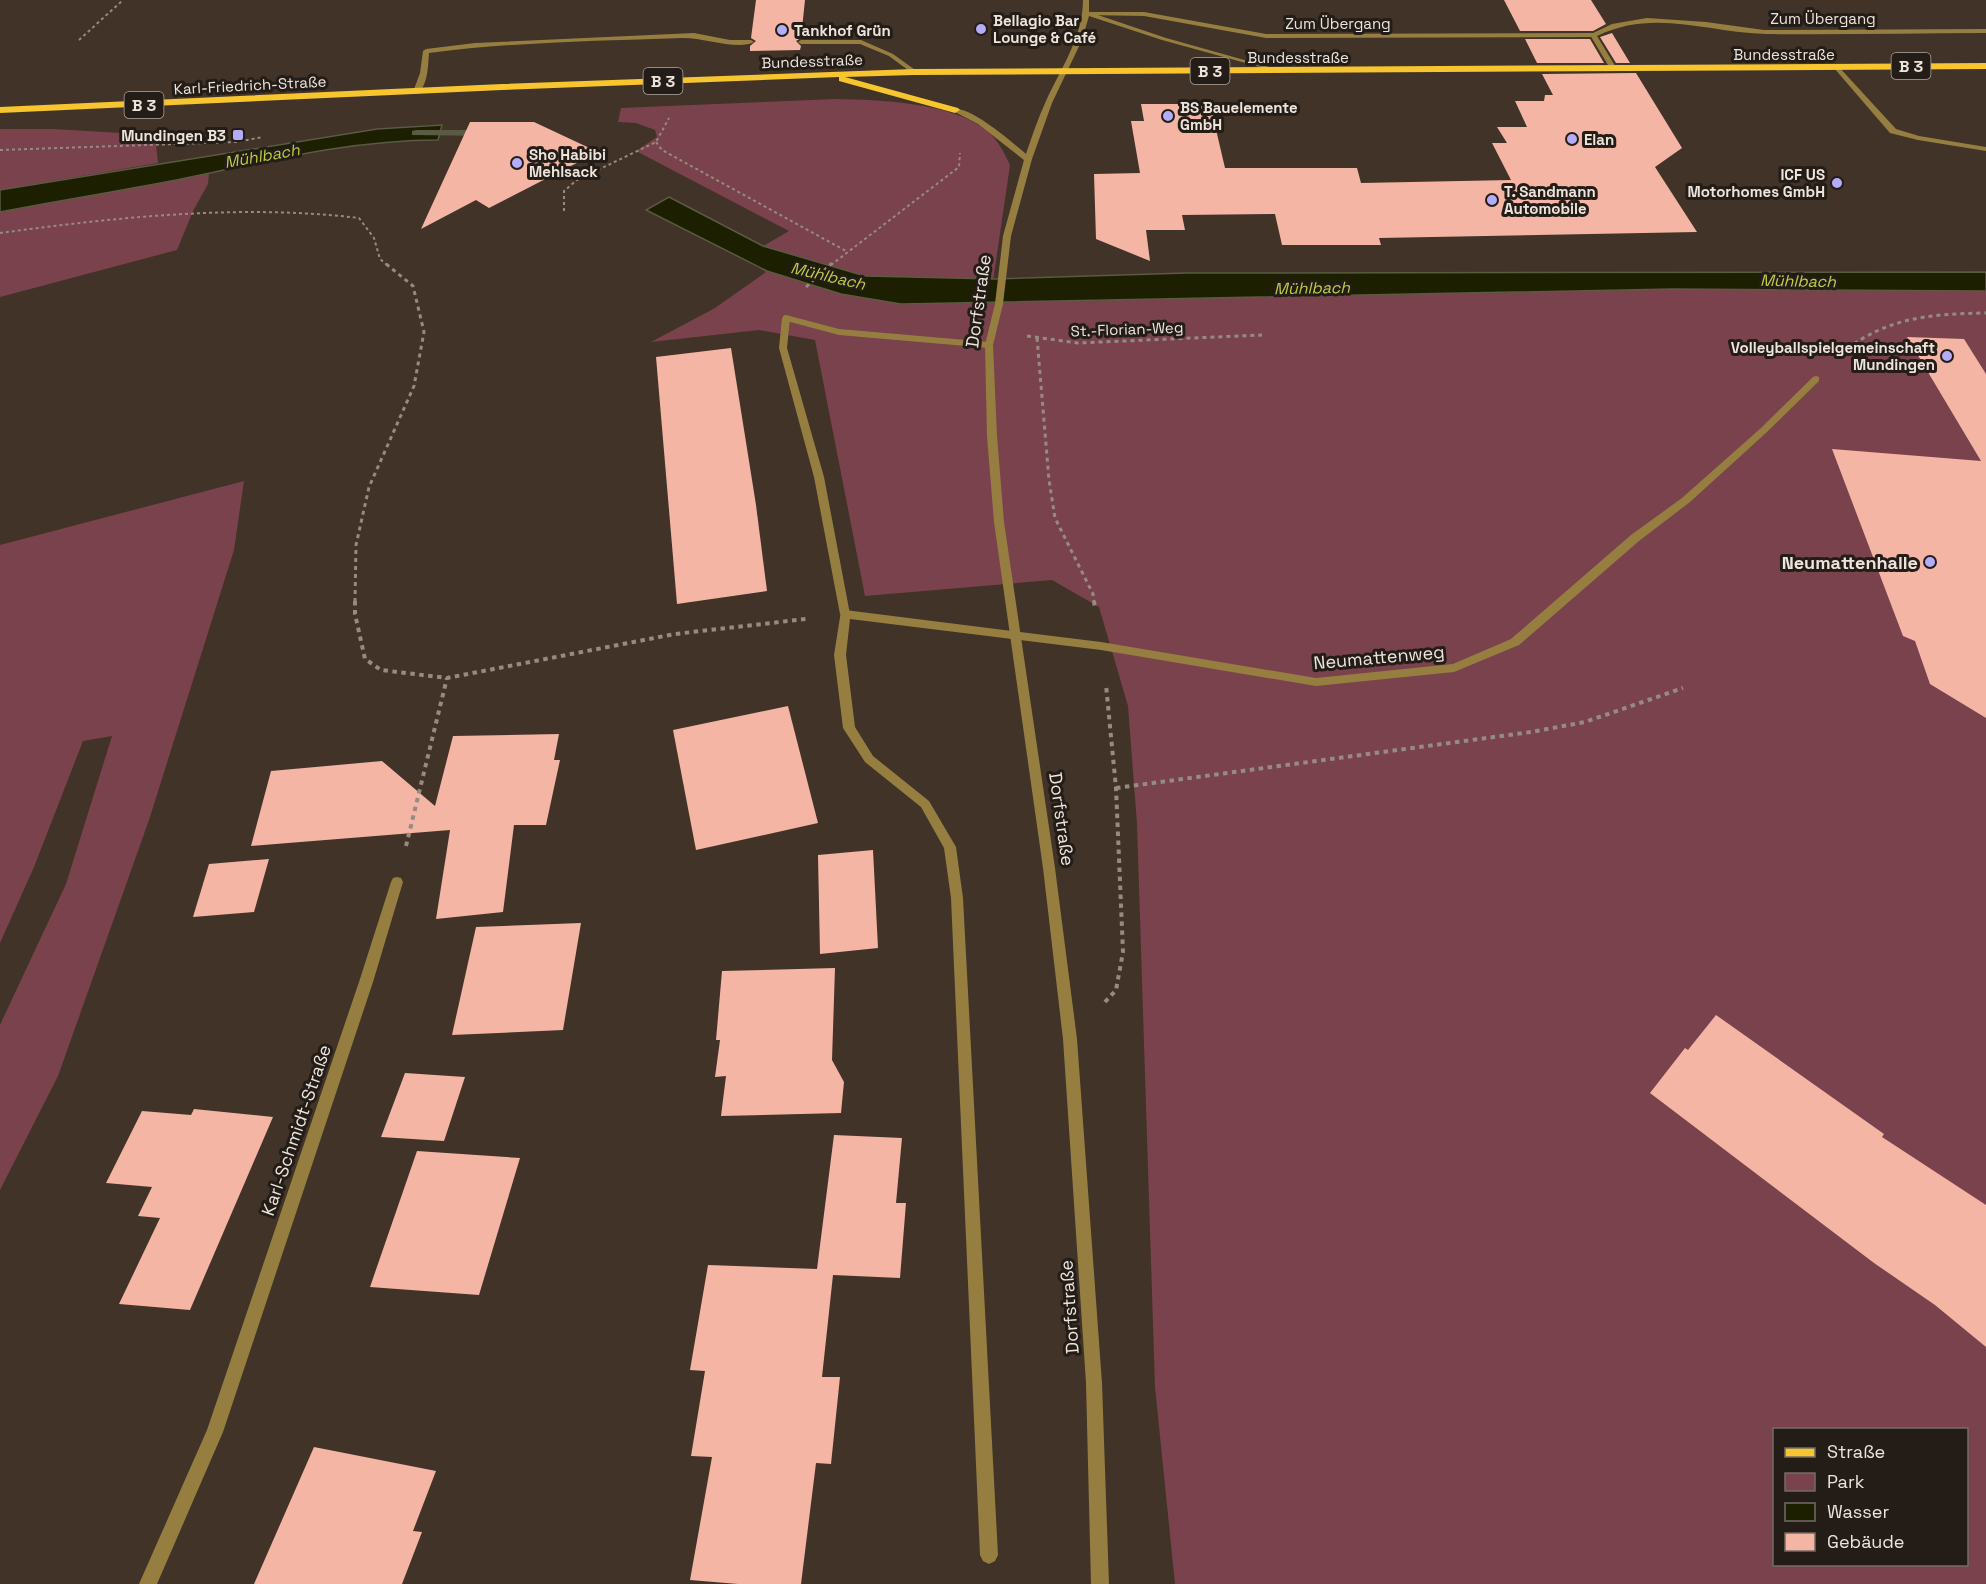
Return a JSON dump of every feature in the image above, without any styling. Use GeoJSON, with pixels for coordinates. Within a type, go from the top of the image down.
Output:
{"type":"FeatureCollection","features":[{"type":"Feature","properties":{"kind":"main road","name":"Bundesstraße"},"geometry":{"type":"LineString","coordinates":[[502,87],[914,72],[1986,66]]}},
{"type":"Feature","properties":{"kind":"main road"},"geometry":{"type":"LineString","coordinates":[[825,74],[955,110]]}},
{"type":"Feature","properties":{"kind":"main road","name":"Karl-Friedrich-Straße"},"geometry":{"type":"LineString","coordinates":[[0,110],[502,87]]}},
{"type":"Feature","properties":{"kind":"street","name":"Dorfstraße"},"geometry":{"type":"LineString","coordinates":[[1086,0],[1086,13],[1079,40],[1048,103],[1028,159],[1007,236],[999,304],[989,345],[995,479],[1049,868],[1070,1039],[1094,1383],[1100,1584]]}},
{"type":"Feature","properties":{"kind":"street","name":"Zum Übergang"},"geometry":{"type":"LineString","coordinates":[[1086,13],[1144,14],[1266,36],[1593,35],[1614,25],[1647,20],[1706,24],[1764,32],[1986,31]]}},
{"type":"Feature","properties":{"kind":"street"},"geometry":{"type":"LineString","coordinates":[[1086,13],[1164,39],[1280,71]]}},
{"type":"Feature","properties":{"kind":"street"},"geometry":{"type":"LineString","coordinates":[[417,92],[424,73],[426,51],[475,45],[694,35],[730,42],[751,42]]}},
{"type":"Feature","properties":{"kind":"street"},"geometry":{"type":"LineString","coordinates":[[1593,35],[1613,69]]}},
{"type":"Feature","properties":{"kind":"street"},"geometry":{"type":"LineString","coordinates":[[801,42],[861,42],[891,55],[914,72]]}},
{"type":"Feature","properties":{"kind":"street"},"geometry":{"type":"LineString","coordinates":[[1836,67],[1893,131],[1918,138],[1986,149]]}},
{"type":"Feature","properties":{"kind":"street"},"geometry":{"type":"LineString","coordinates":[[955,110],[981,122],[1028,159]]}},
{"type":"Feature","properties":{"kind":"street"},"geometry":{"type":"LineString","coordinates":[[989,345],[839,332],[786,318],[783,348],[819,477],[845,614],[840,655],[849,728],[869,759],[925,804],[950,847],[957,898],[989,1556]]}},
{"type":"Feature","properties":{"kind":"street","name":"Neumattenweg"},"geometry":{"type":"LineString","coordinates":[[845,614],[1101,646],[1316,682],[1454,668],[1515,642],[1635,538],[1686,500],[1764,430],[1816,379]]}},
{"type":"Feature","properties":{"kind":"street","name":"Karl-Schmidt-Straße"},"geometry":{"type":"LineString","coordinates":[[148,1584],[215,1432],[366,982],[397,882]]}},
{"type":"Feature","properties":{"kind":"path"},"geometry":{"type":"LineString","coordinates":[[79,40],[123,0]]}},
{"type":"Feature","properties":{"kind":"path"},"geometry":{"type":"LineString","coordinates":[[564,211],[564,191],[577,180],[656,142],[670,115]]}},
{"type":"Feature","properties":{"kind":"path"},"geometry":{"type":"LineString","coordinates":[[656,142],[662,150],[846,251]]}},
{"type":"Feature","properties":{"kind":"path"},"geometry":{"type":"LineString","coordinates":[[803,290],[846,251],[958,167],[960,152]]}},
{"type":"Feature","properties":{"kind":"path"},"geometry":{"type":"LineString","coordinates":[[0,233],[131,218],[246,212],[322,213],[359,218],[374,238],[380,259],[413,286],[424,332],[414,386],[369,487],[356,545],[355,614],[365,659],[381,670],[447,678],[675,634],[845,614]]}},
{"type":"Feature","properties":{"kind":"path"},"geometry":{"type":"LineString","coordinates":[[1816,379],[1821,371],[1851,345],[1878,327],[1924,315],[1986,313]]}},
{"type":"Feature","properties":{"kind":"path","name":"St.-Florian-Weg"},"geometry":{"type":"LineString","coordinates":[[994,330],[1078,344],[1262,335]]}},
{"type":"Feature","properties":{"kind":"path"},"geometry":{"type":"LineString","coordinates":[[1038,338],[1049,480],[1055,518],[1093,594],[1113,739],[1116,788],[1123,952],[1116,990],[1070,1039]]}},
{"type":"Feature","properties":{"kind":"path"},"geometry":{"type":"LineString","coordinates":[[397,882],[447,678]]}},
{"type":"Feature","properties":{"kind":"path"},"geometry":{"type":"LineString","coordinates":[[1116,788],[1531,732],[1585,722],[1683,688]]}},
{"type":"Feature","properties":{"kind":"green space"},"geometry":{"type":"Polygon","coordinates":[[[836,99],[914,104],[954,113],[971,121],[994,138],[1010,165],[990,302],[1672,289],[1986,291],[1986,1584],[1175,1584],[1155,1387],[1137,824],[1128,706],[1099,607],[1052,580],[865,596],[815,340],[759,330],[651,342],[715,308],[766,272],[743,258],[789,231],[636,151],[657,137],[655,130],[636,123],[618,122],[621,108],[836,99]]]}},
{"type":"Feature","properties":{"kind":"green space"},"geometry":{"type":"Polygon","coordinates":[[[0,129],[53,129],[155,135],[158,163],[0,190],[0,129]]]}},
{"type":"Feature","properties":{"kind":"green space"},"geometry":{"type":"Polygon","coordinates":[[[209,173],[208,184],[193,211],[177,250],[0,297],[0,212],[209,173]]]}},
{"type":"Feature","properties":{"kind":"green space"},"geometry":{"type":"Polygon","coordinates":[[[244,481],[234,550],[149,820],[58,1076],[0,1190],[0,1025],[66,884],[112,736],[83,741],[34,867],[0,943],[0,545],[244,481]]]}},
{"type":"Feature","properties":{"kind":"water"},"geometry":{"type":"Polygon","coordinates":[[[442,125],[438,140],[337,148],[0,212],[0,190],[377,129],[442,125]]]}},
{"type":"Feature","properties":{"kind":"water"},"geometry":{"type":"Polygon","coordinates":[[[669,197],[763,246],[865,276],[994,279],[1186,273],[1986,272],[1986,291],[1672,289],[901,304],[841,294],[767,271],[646,210],[669,197]]]}},
{"type":"Feature","properties":{"kind":"building"},"geometry":{"type":"Polygon","coordinates":[[[756,0],[805,0],[801,38],[796,41],[801,46],[800,50],[750,51],[750,46],[756,41],[751,38],[756,0]]]}},
{"type":"Feature","properties":{"kind":"building"},"geometry":{"type":"Polygon","coordinates":[[[1504,0],[1591,0],[1606,24],[1593,31],[1520,31],[1504,0]]]}},
{"type":"Feature","properties":{"kind":"building"},"geometry":{"type":"Polygon","coordinates":[[[1612,33],[1630,63],[1616,63],[1600,37],[1612,33]]]}},
{"type":"Feature","properties":{"kind":"building"},"geometry":{"type":"Polygon","coordinates":[[[1525,39],[1590,39],[1604,63],[1537,63],[1525,39]]]}},
{"type":"Feature","properties":{"kind":"building"},"geometry":{"type":"Polygon","coordinates":[[[1636,73],[1682,148],[1655,167],[1697,232],[1379,238],[1381,245],[1282,245],[1275,214],[1182,215],[1185,230],[1146,230],[1150,261],[1096,239],[1094,174],[1140,173],[1131,121],[1144,121],[1141,104],[1210,104],[1225,168],[1357,168],[1361,183],[1511,180],[1492,143],[1507,143],[1497,127],[1527,127],[1515,101],[1544,101],[1545,95],[1553,95],[1542,74],[1636,73]]]}},
{"type":"Feature","properties":{"kind":"building"},"geometry":{"type":"Polygon","coordinates":[[[470,122],[534,122],[598,152],[489,208],[476,200],[421,229],[470,122]]]}},
{"type":"Feature","properties":{"kind":"building","name":"Neumattenhalle"},"geometry":{"type":"Polygon","coordinates":[[[1907,337],[1964,339],[1986,374],[1986,718],[1930,684],[1915,641],[1903,636],[1832,449],[1981,461],[1907,337]]]}},
{"type":"Feature","properties":{"kind":"building"},"geometry":{"type":"Polygon","coordinates":[[[731,348],[767,591],[677,604],[656,357],[731,348]]]}},
{"type":"Feature","properties":{"kind":"building"},"geometry":{"type":"Polygon","coordinates":[[[788,706],[818,823],[696,850],[673,730],[788,706]]]}},
{"type":"Feature","properties":{"kind":"building"},"geometry":{"type":"Polygon","coordinates":[[[559,734],[554,760],[560,760],[546,825],[514,825],[503,912],[436,919],[450,830],[251,846],[271,771],[382,761],[435,806],[453,736],[559,734]]]}},
{"type":"Feature","properties":{"kind":"building"},"geometry":{"type":"Polygon","coordinates":[[[873,850],[878,948],[820,954],[818,855],[873,850]]]}},
{"type":"Feature","properties":{"kind":"building"},"geometry":{"type":"Polygon","coordinates":[[[269,859],[254,912],[193,917],[209,864],[269,859]]]}},
{"type":"Feature","properties":{"kind":"building"},"geometry":{"type":"Polygon","coordinates":[[[581,923],[563,1030],[452,1035],[476,927],[581,923]]]}},
{"type":"Feature","properties":{"kind":"building"},"geometry":{"type":"Polygon","coordinates":[[[835,968],[832,1060],[844,1082],[841,1113],[721,1116],[726,1076],[715,1077],[720,1040],[716,1040],[722,971],[835,968]]]}},
{"type":"Feature","properties":{"kind":"building"},"geometry":{"type":"Polygon","coordinates":[[[1716,1015],[1884,1134],[1882,1137],[1986,1205],[1986,1347],[1935,1305],[1874,1263],[1650,1093],[1685,1048],[1688,1050],[1716,1015]]]}},
{"type":"Feature","properties":{"kind":"building"},"geometry":{"type":"Polygon","coordinates":[[[405,1073],[465,1077],[444,1141],[381,1137],[405,1073]]]}},
{"type":"Feature","properties":{"kind":"building"},"geometry":{"type":"Polygon","coordinates":[[[194,1109],[273,1117],[190,1310],[119,1304],[160,1218],[138,1216],[152,1187],[106,1183],[142,1111],[191,1115],[194,1109]]]}},
{"type":"Feature","properties":{"kind":"building"},"geometry":{"type":"Polygon","coordinates":[[[834,1135],[902,1138],[896,1203],[906,1203],[900,1278],[833,1275],[822,1377],[840,1377],[831,1464],[816,1463],[801,1584],[738,1584],[690,1580],[712,1457],[691,1456],[705,1371],[690,1370],[708,1265],[817,1269],[834,1135]]]}},
{"type":"Feature","properties":{"kind":"building"},"geometry":{"type":"Polygon","coordinates":[[[417,1151],[520,1158],[479,1295],[370,1287],[417,1151]]]}},
{"type":"Feature","properties":{"kind":"building"},"geometry":{"type":"Polygon","coordinates":[[[314,1447],[436,1471],[413,1531],[422,1532],[402,1584],[254,1584],[314,1447]]]}},
{"type":"Feature","properties":{"kind":"waterway","name":"Mühlbach"},"geometry":{"type":"LineString","coordinates":[[416,133],[490,133]]}},
{"type":"Feature","properties":{"kind":"place","name":"Bellagio Bar Lounge & Café"},"geometry":{"type":"Point","coordinates":[981,29]}},
{"type":"Feature","properties":{"kind":"place","name":"Tankhof Grün"},"geometry":{"type":"Point","coordinates":[782,30]}},
{"type":"Feature","properties":{"kind":"place","name":"BS Bauelemente GmbH"},"geometry":{"type":"Point","coordinates":[1168,116]}},
{"type":"Feature","properties":{"kind":"place","name":"Mundingen B3"},"geometry":{"type":"Point","coordinates":[238,135]}},
{"type":"Feature","properties":{"kind":"place","name":"Elan"},"geometry":{"type":"Point","coordinates":[1572,139]}},
{"type":"Feature","properties":{"kind":"place","name":"Sho Habibi Mehlsack"},"geometry":{"type":"Point","coordinates":[517,163]}},
{"type":"Feature","properties":{"kind":"place","name":"ICF US Motorhomes GmbH"},"geometry":{"type":"Point","coordinates":[1837,183]}},
{"type":"Feature","properties":{"kind":"place","name":"T. Sandmann Automobile"},"geometry":{"type":"Point","coordinates":[1492,200]}},
{"type":"Feature","properties":{"kind":"place","name":"Volleyballspielgemeinschaft Mundingen"},"geometry":{"type":"Point","coordinates":[1947,356]}},
{"type":"Feature","properties":{"kind":"place","name":"Neumattenhalle"},"geometry":{"type":"Point","coordinates":[1930,562]}}]}
